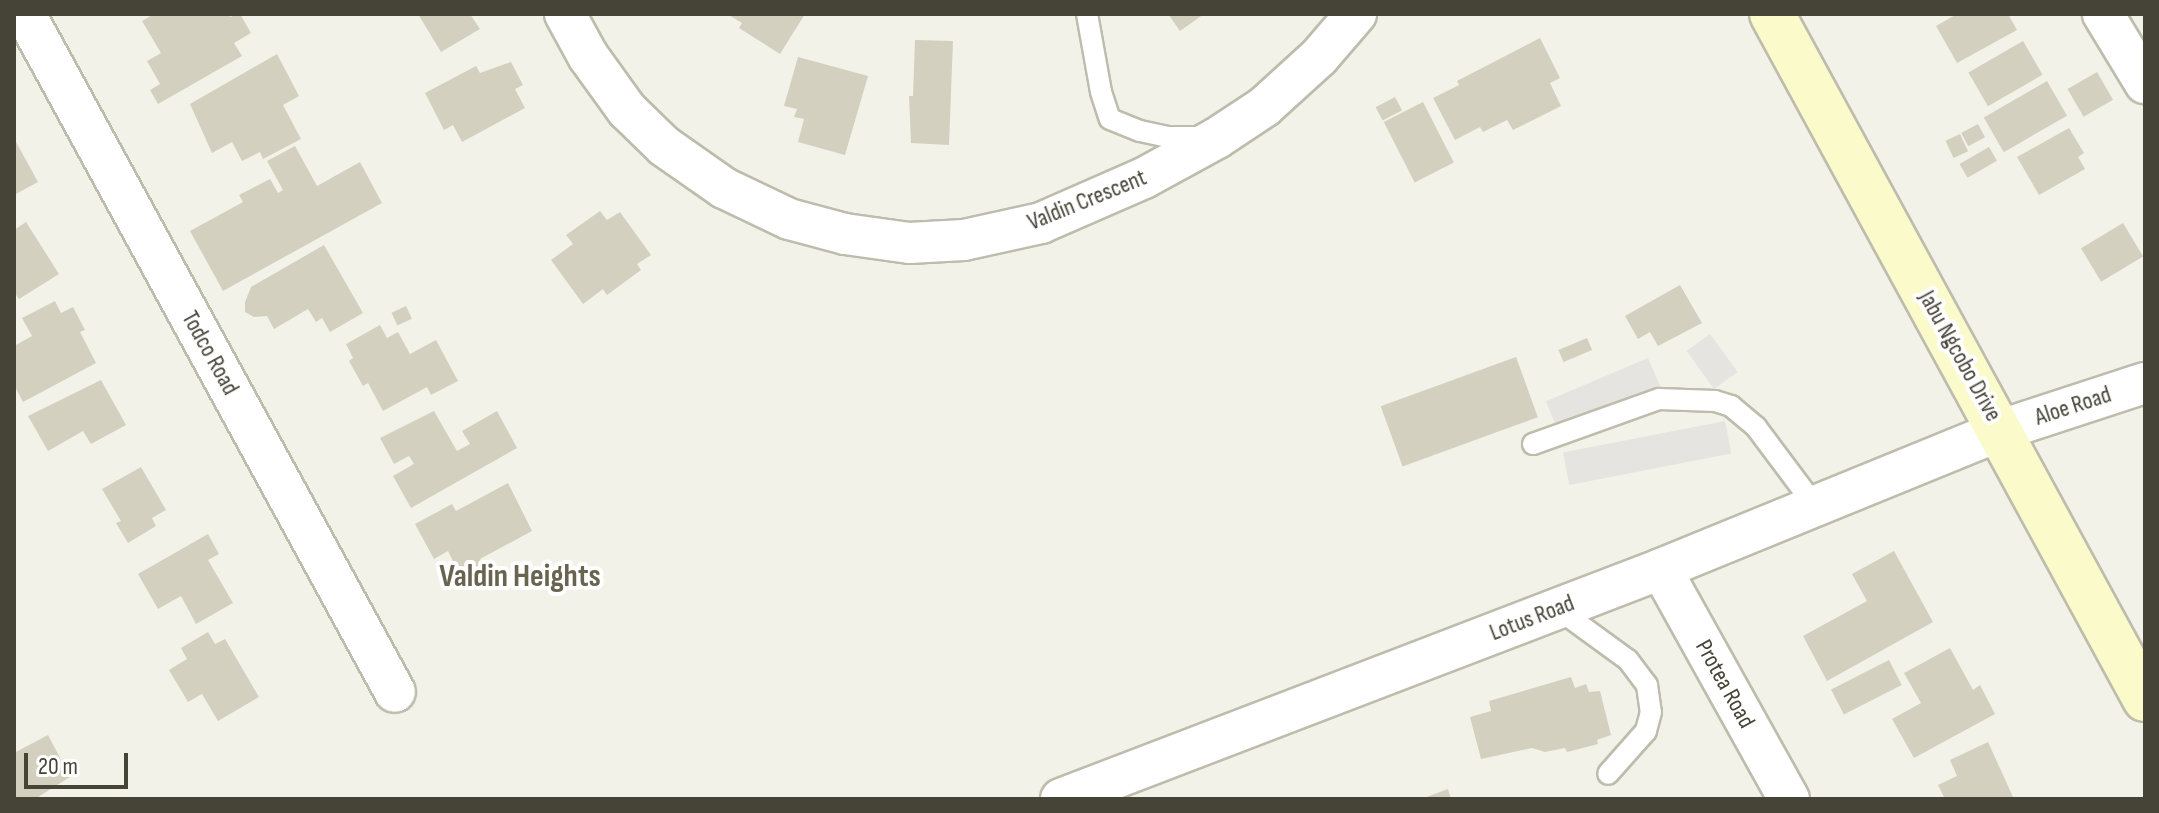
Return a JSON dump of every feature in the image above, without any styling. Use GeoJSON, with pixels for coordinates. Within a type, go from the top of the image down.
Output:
{"type":"FeatureCollection","features":[{"type":"Feature","properties":{"kind":"main road","name":"Jabu Ngcobo Drive"},"geometry":{"type":"LineString","coordinates":[[1772,14],[2145,699]]}},
{"type":"Feature","properties":{"kind":"street","name":"Todco Road"},"geometry":{"type":"LineString","coordinates":[[25,14],[395,692]]}},
{"type":"Feature","properties":{"kind":"street","name":"Valdin Crescent"},"geometry":{"type":"LineString","coordinates":[[565,14],[588,56],[627,110],[664,146],[724,188],[789,219],[845,234],[922,242],[964,240],[1041,223],[1144,178],[1217,138],[1286,87],[1329,47],[1356,14]]}},
{"type":"Feature","properties":{"kind":"street"},"geometry":{"type":"LineString","coordinates":[[2103,14],[2145,83]]}},
{"type":"Feature","properties":{"kind":"street","name":"Aloe Road"},"geometry":{"type":"LineString","coordinates":[[2001,430],[2145,383]]}},
{"type":"Feature","properties":{"kind":"street","name":"Lotus Road"},"geometry":{"type":"LineString","coordinates":[[1061,799],[1661,569],[2001,430]]}},
{"type":"Feature","properties":{"kind":"street","name":"Protea Road"},"geometry":{"type":"LineString","coordinates":[[1661,569],[1789,799]]}},
{"type":"Feature","properties":{"kind":"lane"},"geometry":{"type":"LineString","coordinates":[[1087,14],[1101,92],[1110,119],[1140,131],[1169,137],[1217,138]]}},
{"type":"Feature","properties":{"kind":"lane"},"geometry":{"type":"LineString","coordinates":[[1533,444],[1659,399],[1715,401],[1731,406],[1756,427],[1815,506]]}},
{"type":"Feature","properties":{"kind":"lane"},"geometry":{"type":"LineString","coordinates":[[1557,608],[1628,660],[1647,685],[1651,712],[1646,731],[1608,774]]}},
{"type":"Feature","properties":{"kind":"shaded area"},"geometry":{"type":"Polygon","coordinates":[[[1710,334],[1738,372],[1714,389],[1687,351],[1710,334]]]}},
{"type":"Feature","properties":{"kind":"shaded area"},"geometry":{"type":"Polygon","coordinates":[[[1648,358],[1660,386],[1558,429],[1546,401],[1648,358]]]}},
{"type":"Feature","properties":{"kind":"shaded area"},"geometry":{"type":"Polygon","coordinates":[[[1725,421],[1731,453],[1569,485],[1563,452],[1725,421]]]}},
{"type":"Feature","properties":{"kind":"building"},"geometry":{"type":"Polygon","coordinates":[[[154,14],[229,14],[230,17],[240,14],[251,33],[234,43],[242,56],[158,104],[150,90],[160,84],[147,61],[161,53],[142,21],[154,14]]]}},
{"type":"Feature","properties":{"kind":"building"},"geometry":{"type":"Polygon","coordinates":[[[418,14],[470,14],[480,29],[441,52],[418,14]]]}},
{"type":"Feature","properties":{"kind":"building"},"geometry":{"type":"Polygon","coordinates":[[[727,14],[805,14],[780,54],[739,28],[742,23],[727,14]]]}},
{"type":"Feature","properties":{"kind":"building"},"geometry":{"type":"Polygon","coordinates":[[[1168,14],[1204,14],[1180,31],[1168,14]]]}},
{"type":"Feature","properties":{"kind":"building"},"geometry":{"type":"Polygon","coordinates":[[[1957,14],[2008,14],[2017,30],[1957,63],[1936,26],[1957,14]]]}},
{"type":"Feature","properties":{"kind":"building"},"geometry":{"type":"Polygon","coordinates":[[[1540,38],[1560,78],[1550,83],[1561,106],[1513,130],[1507,120],[1483,132],[1480,127],[1455,140],[1433,98],[1459,85],[1457,81],[1540,38]]]}},
{"type":"Feature","properties":{"kind":"building"},"geometry":{"type":"Polygon","coordinates":[[[915,40],[953,41],[949,145],[911,143],[909,96],[913,96],[915,40]]]}},
{"type":"Feature","properties":{"kind":"building"},"geometry":{"type":"Polygon","coordinates":[[[2023,41],[2042,75],[1988,106],[1968,72],[2023,41]]]}},
{"type":"Feature","properties":{"kind":"building"},"geometry":{"type":"Polygon","coordinates":[[[277,54],[299,96],[283,105],[301,139],[263,159],[260,152],[242,161],[232,142],[212,153],[190,104],[277,54]]]}},
{"type":"Feature","properties":{"kind":"building"},"geometry":{"type":"Polygon","coordinates":[[[798,57],[868,76],[845,155],[798,142],[804,119],[794,117],[797,109],[784,106],[798,57]]]}},
{"type":"Feature","properties":{"kind":"building"},"geometry":{"type":"Polygon","coordinates":[[[511,62],[523,85],[515,89],[525,108],[462,142],[453,125],[444,130],[425,93],[476,66],[480,73],[511,62]]]}},
{"type":"Feature","properties":{"kind":"building"},"geometry":{"type":"Polygon","coordinates":[[[2097,72],[2113,100],[2084,117],[2068,89],[2097,72]]]}},
{"type":"Feature","properties":{"kind":"building"},"geometry":{"type":"Polygon","coordinates":[[[2047,81],[2067,116],[2004,152],[1984,118],[2047,81]]]}},
{"type":"Feature","properties":{"kind":"building"},"geometry":{"type":"Polygon","coordinates":[[[1395,97],[1402,110],[1383,121],[1376,107],[1395,97]]]}},
{"type":"Feature","properties":{"kind":"building"},"geometry":{"type":"Polygon","coordinates":[[[1423,102],[1454,163],[1415,183],[1384,122],[1423,102]]]}},
{"type":"Feature","properties":{"kind":"building"},"geometry":{"type":"Polygon","coordinates":[[[1978,124],[1985,137],[1968,146],[1961,133],[1978,124]]]}},
{"type":"Feature","properties":{"kind":"building"},"geometry":{"type":"Polygon","coordinates":[[[2069,128],[2084,153],[2078,157],[2085,169],[2039,195],[2017,157],[2069,128]]]}},
{"type":"Feature","properties":{"kind":"building"},"geometry":{"type":"Polygon","coordinates":[[[1960,134],[1968,151],[1954,158],[1945,141],[1960,134]]]}},
{"type":"Feature","properties":{"kind":"building"},"geometry":{"type":"Polygon","coordinates":[[[14,143],[38,182],[14,195],[14,143]]]}},
{"type":"Feature","properties":{"kind":"building"},"geometry":{"type":"Polygon","coordinates":[[[295,146],[317,186],[360,162],[382,203],[223,291],[190,231],[243,202],[239,195],[270,179],[278,193],[283,190],[267,161],[295,146]]]}},
{"type":"Feature","properties":{"kind":"building"},"geometry":{"type":"Polygon","coordinates":[[[1989,147],[1997,161],[1968,178],[1960,164],[1989,147]]]}},
{"type":"Feature","properties":{"kind":"building"},"geometry":{"type":"Polygon","coordinates":[[[600,211],[607,220],[620,212],[651,255],[637,264],[641,270],[607,295],[603,289],[583,304],[551,260],[573,244],[566,235],[600,211]]]}},
{"type":"Feature","properties":{"kind":"building"},"geometry":{"type":"Polygon","coordinates":[[[26,222],[59,274],[19,299],[14,292],[14,230],[26,222]]]}},
{"type":"Feature","properties":{"kind":"building"},"geometry":{"type":"Polygon","coordinates":[[[2123,223],[2143,256],[2101,282],[2081,248],[2123,223]]]}},
{"type":"Feature","properties":{"kind":"building"},"geometry":{"type":"Polygon","coordinates":[[[324,245],[363,313],[330,332],[322,318],[316,322],[308,309],[274,329],[267,316],[254,317],[245,312],[251,287],[324,245]]]}},
{"type":"Feature","properties":{"kind":"building"},"geometry":{"type":"Polygon","coordinates":[[[1680,285],[1702,323],[1658,346],[1650,332],[1638,339],[1625,316],[1680,285]]]}},
{"type":"Feature","properties":{"kind":"building"},"geometry":{"type":"Polygon","coordinates":[[[55,301],[61,313],[73,307],[85,330],[80,332],[96,363],[23,402],[14,385],[14,346],[32,336],[22,318],[55,301]]]}},
{"type":"Feature","properties":{"kind":"building"},"geometry":{"type":"Polygon","coordinates":[[[406,306],[412,319],[397,325],[391,313],[406,306]]]}},
{"type":"Feature","properties":{"kind":"building"},"geometry":{"type":"Polygon","coordinates":[[[380,325],[387,338],[398,332],[410,354],[436,340],[458,381],[431,395],[427,387],[383,411],[368,383],[363,386],[349,361],[353,358],[346,344],[380,325]]]}},
{"type":"Feature","properties":{"kind":"building"},"geometry":{"type":"Polygon","coordinates":[[[1587,338],[1592,350],[1564,362],[1558,350],[1587,338]]]}},
{"type":"Feature","properties":{"kind":"building"},"geometry":{"type":"Polygon","coordinates":[[[1516,357],[1538,417],[1403,466],[1381,406],[1516,357]]]}},
{"type":"Feature","properties":{"kind":"building"},"geometry":{"type":"Polygon","coordinates":[[[101,380],[126,425],[91,444],[83,431],[48,451],[28,416],[101,380]]]}},
{"type":"Feature","properties":{"kind":"building"},"geometry":{"type":"Polygon","coordinates":[[[434,411],[457,451],[470,444],[462,431],[497,411],[517,448],[411,508],[393,476],[414,464],[409,456],[394,464],[380,438],[434,411]]]}},
{"type":"Feature","properties":{"kind":"building"},"geometry":{"type":"Polygon","coordinates":[[[141,467],[166,510],[152,518],[156,526],[128,543],[116,523],[121,521],[102,489],[141,467]]]}},
{"type":"Feature","properties":{"kind":"building"},"geometry":{"type":"Polygon","coordinates":[[[508,483],[532,531],[480,559],[484,565],[461,577],[448,551],[434,559],[415,524],[452,504],[456,511],[508,483]]]}},
{"type":"Feature","properties":{"kind":"building"},"geometry":{"type":"Polygon","coordinates":[[[208,534],[219,554],[208,560],[233,603],[196,624],[181,596],[158,609],[138,574],[208,534]]]}},
{"type":"Feature","properties":{"kind":"building"},"geometry":{"type":"Polygon","coordinates":[[[1894,551],[1933,622],[1827,681],[1803,636],[1867,601],[1852,574],[1894,551]]]}},
{"type":"Feature","properties":{"kind":"building"},"geometry":{"type":"Polygon","coordinates":[[[208,632],[215,644],[225,639],[259,697],[218,721],[202,694],[188,702],[169,670],[187,659],[181,648],[208,632]]]}},
{"type":"Feature","properties":{"kind":"building"},"geometry":{"type":"Polygon","coordinates":[[[1950,648],[1973,690],[1980,685],[1995,714],[1914,758],[1892,719],[1921,703],[1904,673],[1950,648]]]}},
{"type":"Feature","properties":{"kind":"building"},"geometry":{"type":"Polygon","coordinates":[[[1889,660],[1902,685],[1844,714],[1831,690],[1889,660]]]}},
{"type":"Feature","properties":{"kind":"building"},"geometry":{"type":"Polygon","coordinates":[[[1571,677],[1575,688],[1586,684],[1589,692],[1600,691],[1611,735],[1597,740],[1598,744],[1567,752],[1565,748],[1545,752],[1532,748],[1481,759],[1470,717],[1491,711],[1489,701],[1571,677]]]}},
{"type":"Feature","properties":{"kind":"building"},"geometry":{"type":"Polygon","coordinates":[[[48,735],[70,777],[35,799],[14,799],[14,753],[48,735]]]}},
{"type":"Feature","properties":{"kind":"building"},"geometry":{"type":"Polygon","coordinates":[[[1988,742],[2014,799],[1945,799],[1938,785],[1957,776],[1950,760],[1988,742]]]}},
{"type":"Feature","properties":{"kind":"building"},"geometry":{"type":"Polygon","coordinates":[[[1448,789],[1451,799],[1421,799],[1448,789]]]}},
{"type":"Feature","properties":{"kind":"district","name":"Valdin Heights"},"geometry":{"type":"Point","coordinates":[520,577]}}]}
